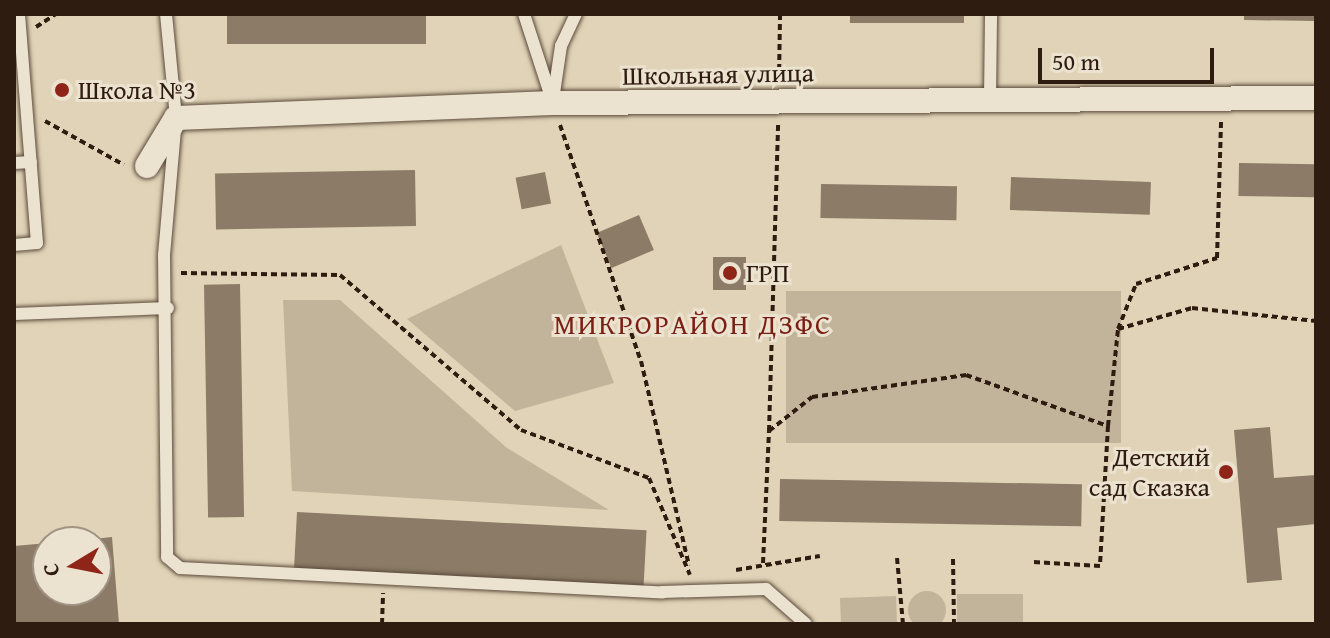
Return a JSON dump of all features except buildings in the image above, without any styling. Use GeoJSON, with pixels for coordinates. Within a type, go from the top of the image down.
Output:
{"type":"FeatureCollection","features":[{"type":"Feature","properties":{"kind":"street","name":"Школьная улица"},"geometry":{"type":"LineString","coordinates":[[176,118],[553,103],[1316,98]]}},
{"type":"Feature","properties":{"kind":"street"},"geometry":{"type":"LineString","coordinates":[[147,166],[176,118]]}},
{"type":"Feature","properties":{"kind":"lane"},"geometry":{"type":"LineString","coordinates":[[14,245],[37,243],[19,14]]}},
{"type":"Feature","properties":{"kind":"lane"},"geometry":{"type":"LineString","coordinates":[[166,14],[176,118],[165,273],[168,308],[167,557],[180,568],[662,592],[766,589],[806,624]]}},
{"type":"Feature","properties":{"kind":"lane"},"geometry":{"type":"LineString","coordinates":[[524,14],[553,103]]}},
{"type":"Feature","properties":{"kind":"lane"},"geometry":{"type":"LineString","coordinates":[[553,103],[561,46],[576,14]]}},
{"type":"Feature","properties":{"kind":"lane"},"geometry":{"type":"LineString","coordinates":[[990,99],[991,14]]}},
{"type":"Feature","properties":{"kind":"lane"},"geometry":{"type":"LineString","coordinates":[[14,163],[31,162]]}},
{"type":"Feature","properties":{"kind":"lane"},"geometry":{"type":"LineString","coordinates":[[14,314],[168,308]]}},
{"type":"Feature","properties":{"kind":"path"},"geometry":{"type":"LineString","coordinates":[[766,589],[761,484],[769,431],[780,14]]}},
{"type":"Feature","properties":{"kind":"path"},"geometry":{"type":"LineString","coordinates":[[1033,562],[1100,566],[1108,426],[1118,329],[1136,284],[1217,258],[1221,97]]}},
{"type":"Feature","properties":{"kind":"path"},"geometry":{"type":"LineString","coordinates":[[553,103],[641,361],[692,579]]}},
{"type":"Feature","properties":{"kind":"path"},"geometry":{"type":"LineString","coordinates":[[26,109],[114,165],[147,166]]}},
{"type":"Feature","properties":{"kind":"path"},"geometry":{"type":"LineString","coordinates":[[165,273],[340,275],[521,430],[649,478],[692,579]]}},
{"type":"Feature","properties":{"kind":"path"},"geometry":{"type":"LineString","coordinates":[[1118,329],[1192,308],[1316,321]]}},
{"type":"Feature","properties":{"kind":"path"},"geometry":{"type":"LineString","coordinates":[[769,431],[812,397],[966,375],[1108,426]]}},
{"type":"Feature","properties":{"kind":"path"},"geometry":{"type":"LineString","coordinates":[[720,573],[820,556]]}},
{"type":"Feature","properties":{"kind":"path"},"geometry":{"type":"LineString","coordinates":[[897,558],[903,624]]}},
{"type":"Feature","properties":{"kind":"path"},"geometry":{"type":"LineString","coordinates":[[953,559],[954,624]]}},
{"type":"Feature","properties":{"kind":"path"},"geometry":{"type":"LineString","coordinates":[[692,579],[706,576]]}},
{"type":"Feature","properties":{"kind":"path"},"geometry":{"type":"LineString","coordinates":[[382,624],[384,578]]}},
{"type":"Feature","properties":{"kind":"shaded area"},"geometry":{"type":"Polygon","coordinates":[[[561,245],[614,383],[515,411],[407,319],[561,245]]]}},
{"type":"Feature","properties":{"kind":"shaded area"},"geometry":{"type":"Polygon","coordinates":[[[786,291],[1121,291],[1121,443],[786,443],[786,291]]]}},
{"type":"Feature","properties":{"kind":"shaded area"},"geometry":{"type":"Polygon","coordinates":[[[283,300],[340,300],[507,448],[609,510],[292,491],[283,300]]]}},
{"type":"Feature","properties":{"kind":"shaded area"},"geometry":{"type":"Polygon","coordinates":[[[927,591],[940,597],[946,610],[940,623],[927,629],[914,623],[908,610],[914,597],[927,591]]]}},
{"type":"Feature","properties":{"kind":"shaded area"},"geometry":{"type":"Polygon","coordinates":[[[957,594],[1023,594],[1023,624],[957,624],[957,594]]]}},
{"type":"Feature","properties":{"kind":"shaded area"},"geometry":{"type":"Polygon","coordinates":[[[896,596],[897,624],[841,624],[840,598],[896,596]]]}},
{"type":"Feature","properties":{"kind":"place","name":"Школа №3"},"geometry":{"type":"Point","coordinates":[62,90]}},
{"type":"Feature","properties":{"kind":"place","name":"ГРП"},"geometry":{"type":"Point","coordinates":[730,273]}},
{"type":"Feature","properties":{"kind":"place","name":"Детский сад Сказка"},"geometry":{"type":"Point","coordinates":[1226,472]}},
{"type":"Feature","properties":{"kind":"district","name":"МИКРОРАЙОН ДЗФС"},"geometry":{"type":"Point","coordinates":[693,324]}}]}
